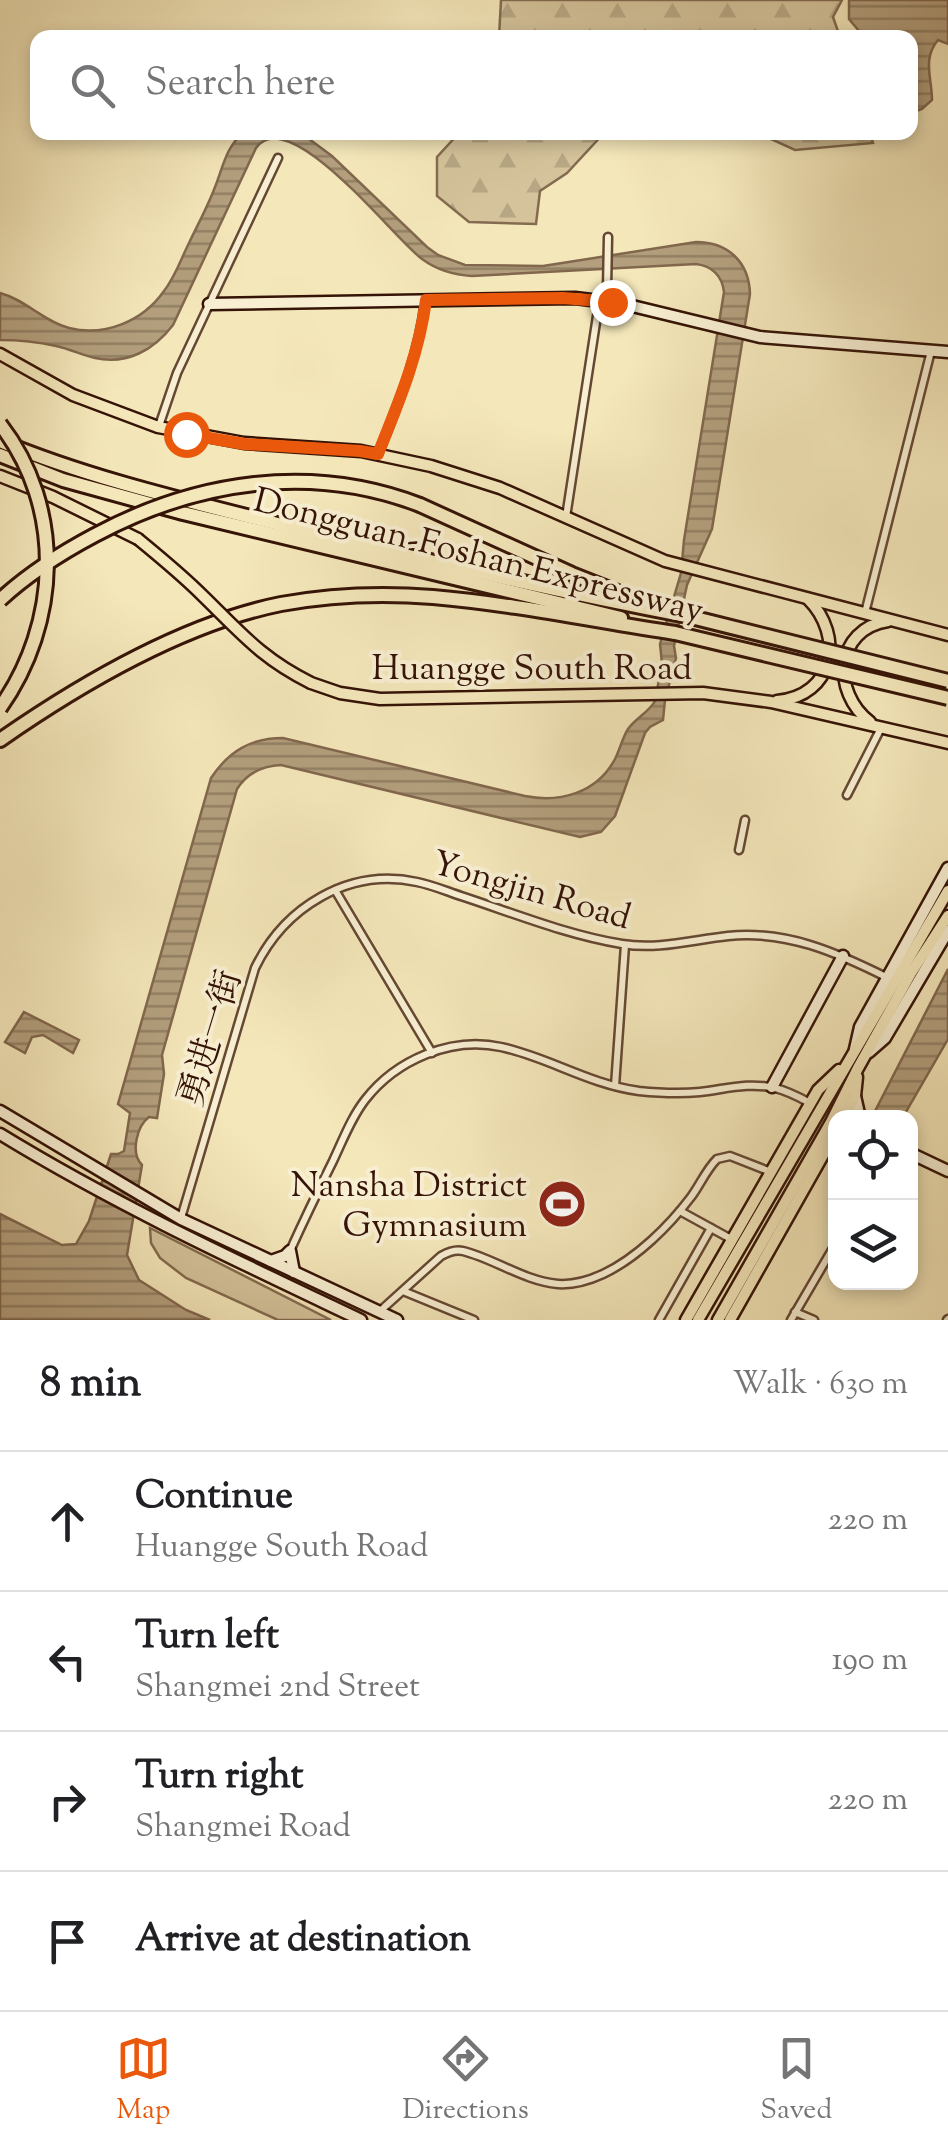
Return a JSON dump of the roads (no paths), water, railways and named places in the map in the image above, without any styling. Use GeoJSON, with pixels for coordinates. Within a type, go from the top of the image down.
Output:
{"type":"FeatureCollection","features":[{"type":"Feature","properties":{"kind":"highway"},"geometry":{"type":"LineString","coordinates":[[0,424],[33,484],[45,530],[48,572],[37,636],[21,674],[0,708]]}},
{"type":"Feature","properties":{"kind":"highway","name":"Dongguan-Foshan Expressway"},"geometry":{"type":"LineString","coordinates":[[0,441],[185,507]]}},
{"type":"Feature","properties":{"kind":"highway","name":"Dongguan-Foshan Expressway"},"geometry":{"type":"LineString","coordinates":[[0,456],[79,484],[596,605],[675,633],[948,698]]}},
{"type":"Feature","properties":{"kind":"highway"},"geometry":{"type":"LineString","coordinates":[[0,600],[53,559],[158,506],[218,488],[276,481],[324,482],[371,490],[420,505],[596,605]]}},
{"type":"Feature","properties":{"kind":"highway"},"geometry":{"type":"LineString","coordinates":[[0,740],[66,696],[132,660],[201,630],[276,605],[341,596],[596,605]]}},
{"type":"Feature","properties":{"kind":"highway","name":"Dongguan-Foshan Expressway"},"geometry":{"type":"LineString","coordinates":[[596,605],[687,616],[948,681]]}},
{"type":"Feature","properties":{"kind":"main road"},"geometry":{"type":"LineString","coordinates":[[0,354],[73,395],[158,427],[244,444],[360,451],[466,476],[665,561],[948,635]]}},
{"type":"Feature","properties":{"kind":"main road","name":"Huangge South Road"},"geometry":{"type":"LineString","coordinates":[[0,476],[138,539],[254,648],[311,682],[340,692],[380,699],[703,693],[771,702],[948,743]]}},
{"type":"Feature","properties":{"kind":"main road"},"geometry":{"type":"LineString","coordinates":[[771,702],[784,701],[808,690],[825,670],[830,657],[824,618],[806,598]]}},
{"type":"Feature","properties":{"kind":"main road"},"geometry":{"type":"LineString","coordinates":[[881,727],[869,721],[850,701],[845,688],[845,661],[850,648],[868,628],[894,621]]}},
{"type":"Feature","properties":{"kind":"main road"},"geometry":{"type":"LineString","coordinates":[[718,1320],[832,1122],[856,1059],[948,892]]}},
{"type":"Feature","properties":{"kind":"main road"},"geometry":{"type":"LineString","coordinates":[[686,1320],[948,916]]}},
{"type":"Feature","properties":{"kind":"main road"},"geometry":{"type":"LineString","coordinates":[[848,1110],[855,1096],[856,1059]]}},
{"type":"Feature","properties":{"kind":"main road"},"geometry":{"type":"LineString","coordinates":[[698,1320],[771,1172],[810,1103],[818,1090],[856,1059]]}},
{"type":"Feature","properties":{"kind":"main road"},"geometry":{"type":"LineString","coordinates":[[730,1320],[828,1147]]}},
{"type":"Feature","properties":{"kind":"street"},"geometry":{"type":"LineString","coordinates":[[158,427],[171,386],[278,158]]}},
{"type":"Feature","properties":{"kind":"street"},"geometry":{"type":"LineString","coordinates":[[566,518],[597,316],[605,295],[608,237]]}},
{"type":"Feature","properties":{"kind":"street"},"geometry":{"type":"LineString","coordinates":[[209,304],[605,295],[760,337],[948,352]]}},
{"type":"Feature","properties":{"kind":"street"},"geometry":{"type":"LineString","coordinates":[[378,454],[410,371],[426,300]]}},
{"type":"Feature","properties":{"kind":"street"},"geometry":{"type":"LineString","coordinates":[[865,613],[931,351]]}},
{"type":"Feature","properties":{"kind":"street"},"geometry":{"type":"LineString","coordinates":[[847,796],[881,727]]}},
{"type":"Feature","properties":{"kind":"street"},"geometry":{"type":"LineString","coordinates":[[739,850],[745,820]]}},
{"type":"Feature","properties":{"kind":"street"},"geometry":{"type":"LineString","coordinates":[[856,1059],[860,1027],[948,868]]}},
{"type":"Feature","properties":{"kind":"street","name":"Yongjin Road"},"geometry":{"type":"LineString","coordinates":[[335,890],[378,880],[418,882],[592,938],[625,944],[665,946],[732,935],[761,935],[817,945],[889,978]]}},
{"type":"Feature","properties":{"kind":"street"},"geometry":{"type":"LineString","coordinates":[[335,890],[432,1053]]}},
{"type":"Feature","properties":{"kind":"street","name":"勇进一街"},"geometry":{"type":"LineString","coordinates":[[177,1232],[256,968],[283,925],[309,903],[335,890]]}},
{"type":"Feature","properties":{"kind":"street"},"geometry":{"type":"LineString","coordinates":[[856,1059],[885,1038],[948,931]]}},
{"type":"Feature","properties":{"kind":"street"},"geometry":{"type":"LineString","coordinates":[[615,1086],[625,944]]}},
{"type":"Feature","properties":{"kind":"street"},"geometry":{"type":"LineString","coordinates":[[772,1087],[843,956]]}},
{"type":"Feature","properties":{"kind":"street"},"geometry":{"type":"LineString","coordinates":[[270,1261],[290,1250],[365,1100],[395,1072],[432,1053],[459,1045],[502,1047],[615,1086],[675,1093],[732,1086],[772,1087],[810,1103]]}},
{"type":"Feature","properties":{"kind":"street"},"geometry":{"type":"LineString","coordinates":[[855,1096],[858,1110]]}},
{"type":"Feature","properties":{"kind":"street"},"geometry":{"type":"LineString","coordinates":[[0,1112],[181,1219],[397,1320]]}},
{"type":"Feature","properties":{"kind":"street"},"geometry":{"type":"LineString","coordinates":[[0,1134],[62,1173],[157,1222],[361,1320]]}},
{"type":"Feature","properties":{"kind":"street"},"geometry":{"type":"LineString","coordinates":[[379,1312],[451,1251],[461,1250],[556,1284],[588,1280],[638,1251],[680,1211],[713,1162],[722,1156],[771,1172]]}},
{"type":"Feature","properties":{"kind":"street"},"geometry":{"type":"LineString","coordinates":[[918,1157],[948,1171]]}},
{"type":"Feature","properties":{"kind":"street"},"geometry":{"type":"LineString","coordinates":[[680,1211],[735,1243]]}},
{"type":"Feature","properties":{"kind":"street"},"geometry":{"type":"LineString","coordinates":[[659,1320],[711,1228]]}},
{"type":"Feature","properties":{"kind":"street"},"geometry":{"type":"LineString","coordinates":[[290,1250],[294,1272]]}},
{"type":"Feature","properties":{"kind":"street"},"geometry":{"type":"LineString","coordinates":[[814,1320],[793,1316],[828,1256]]}},
{"type":"Feature","properties":{"kind":"street"},"geometry":{"type":"LineString","coordinates":[[403,1291],[474,1320]]}},
{"type":"Feature","properties":{"kind":"place","name":"Nansha District Gymnasium"},"geometry":{"type":"Point","coordinates":[562,1204]}}]}
